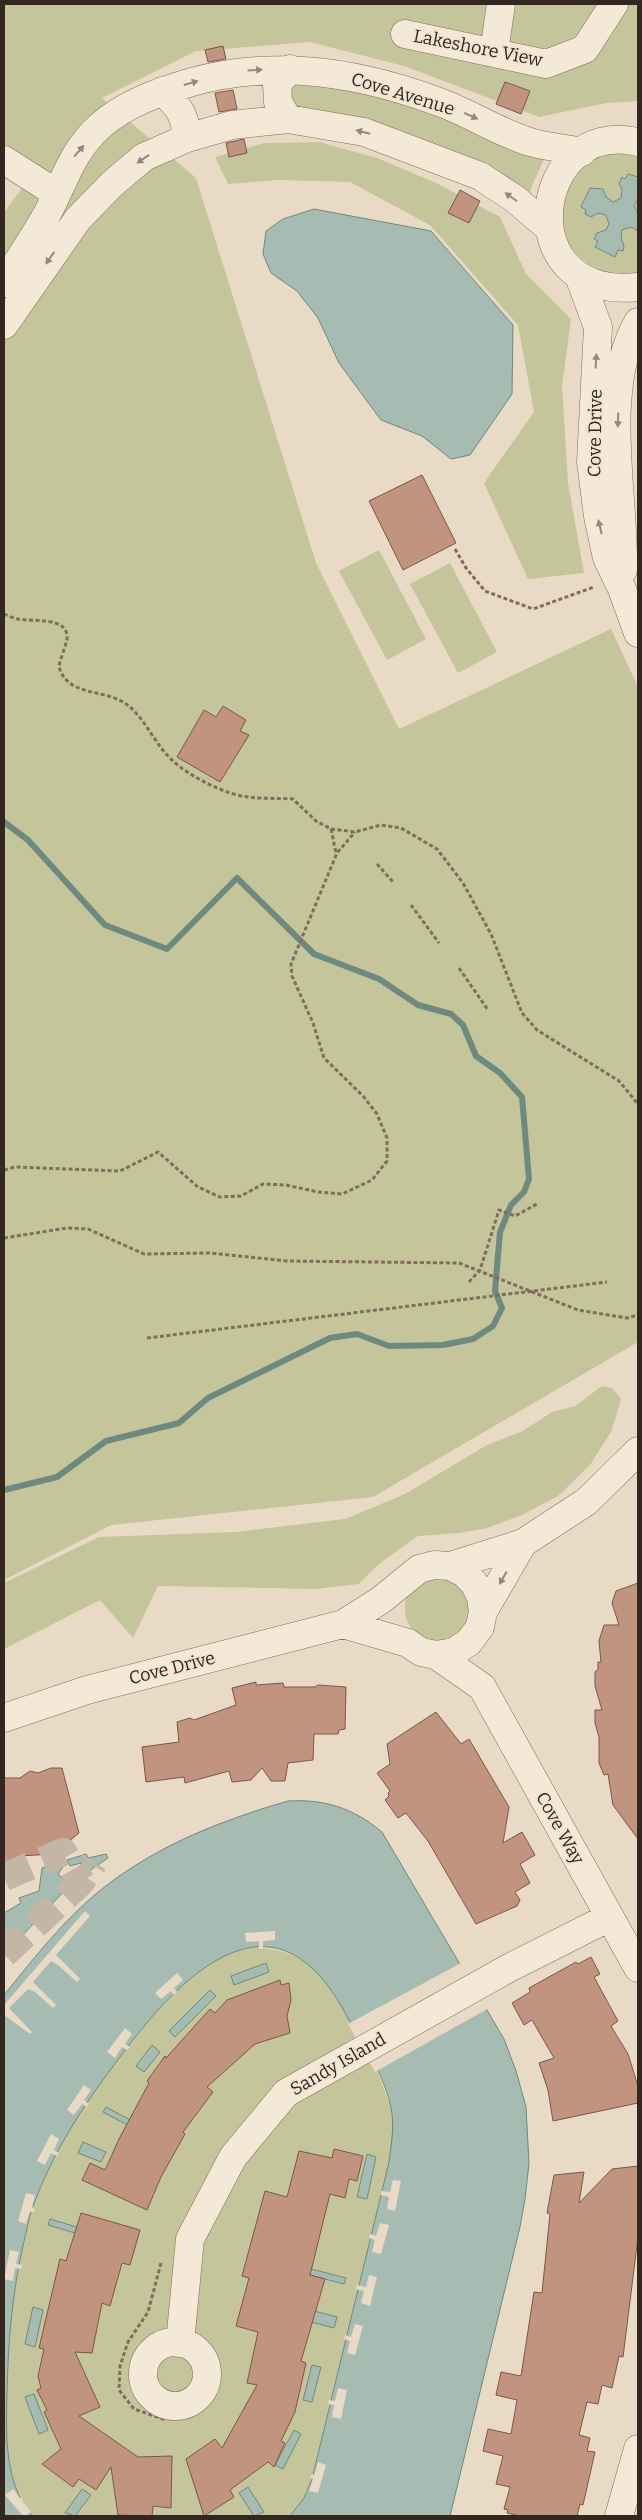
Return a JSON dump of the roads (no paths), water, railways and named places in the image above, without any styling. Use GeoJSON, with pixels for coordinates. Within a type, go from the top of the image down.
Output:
{"type":"FeatureCollection","features":[{"type":"Feature","properties":{"kind":"street"},"geometry":{"type":"LineString","coordinates":[[494,52],[501,4]]}},
{"type":"Feature","properties":{"kind":"street","name":"Lakeshore View"},"geometry":{"type":"LineString","coordinates":[[405,34],[546,64],[585,49],[614,4]]}},
{"type":"Feature","properties":{"kind":"street"},"geometry":{"type":"LineString","coordinates":[[288,119],[278,102],[277,84],[290,69]]}},
{"type":"Feature","properties":{"kind":"street","name":"Cove Avenue"},"geometry":{"type":"LineString","coordinates":[[4,283],[47,215],[72,158],[100,126],[127,107],[162,91],[220,74],[290,69],[319,70],[374,80],[446,105],[530,142],[582,152]]}},
{"type":"Feature","properties":{"kind":"street"},"geometry":{"type":"LineString","coordinates":[[162,91],[177,105],[185,120],[187,138]]}},
{"type":"Feature","properties":{"kind":"street"},"geometry":{"type":"LineString","coordinates":[[4,325],[78,218],[112,184],[144,157],[187,138],[232,125],[288,119],[364,132],[480,176],[515,199],[549,228]]}},
{"type":"Feature","properties":{"kind":"street"},"geometry":{"type":"LineString","coordinates":[[635,139],[604,142],[582,152],[565,166],[553,185],[548,206],[549,228],[554,247],[565,263],[579,276],[598,285],[612,288],[638,287]]}},
{"type":"Feature","properties":{"kind":"street"},"geometry":{"type":"LineString","coordinates":[[4,160],[56,193]]}},
{"type":"Feature","properties":{"kind":"street","name":"Cove Drive"},"geometry":{"type":"LineString","coordinates":[[579,276],[598,327],[591,462],[598,516],[607,558],[622,589],[638,633]]}},
{"type":"Feature","properties":{"kind":"street","name":"Cove Drive"},"geometry":{"type":"LineString","coordinates":[[622,589],[623,558],[617,467],[619,387],[625,350],[638,322]]}},
{"type":"Feature","properties":{"kind":"street","name":"Cove Drive"},"geometry":{"type":"LineString","coordinates":[[4,1718],[87,1690],[343,1624],[381,1600],[419,1569],[434,1565],[450,1566],[523,1544],[586,1502],[638,1451]]}},
{"type":"Feature","properties":{"kind":"street","name":"Cove Drive"},"geometry":{"type":"LineString","coordinates":[[436,1655],[454,1652],[469,1642],[523,1544]]}},
{"type":"Feature","properties":{"kind":"street"},"geometry":{"type":"LineString","coordinates":[[450,1566],[464,1573],[474,1583],[481,1597],[481,1620]]}},
{"type":"Feature","properties":{"kind":"street"},"geometry":{"type":"LineString","coordinates":[[406,1578],[397,1590],[392,1604],[393,1618],[398,1632],[408,1644]]}},
{"type":"Feature","properties":{"kind":"street","name":"Cove Way"},"geometry":{"type":"LineString","coordinates":[[481,1620],[482,1687]]}},
{"type":"Feature","properties":{"kind":"street"},"geometry":{"type":"LineString","coordinates":[[343,1624],[408,1644],[421,1652],[436,1655]]}},
{"type":"Feature","properties":{"kind":"street","name":"Cove Way"},"geometry":{"type":"LineString","coordinates":[[436,1655],[482,1687],[638,1968]]}},
{"type":"Feature","properties":{"kind":"street","name":"Sandy Island"},"geometry":{"type":"LineString","coordinates":[[180,2343],[190,2239],[233,2157],[286,2093],[509,1968],[610,1917]]}},
{"type":"Feature","properties":{"kind":"street"},"geometry":{"type":"LineString","coordinates":[[619,2516],[638,2449]]}},
{"type":"Feature","properties":{"kind":"waterway"},"geometry":{"type":"LineString","coordinates":[[4,822],[28,840],[105,925],[167,949],[237,878],[314,954],[379,979],[418,1005],[451,1014],[463,1025],[476,1056],[500,1073],[522,1097],[529,1179],[524,1192],[511,1205],[500,1232],[495,1291],[502,1308],[493,1326],[473,1339],[443,1345],[389,1346],[357,1334],[330,1338],[208,1398],[179,1423],[106,1441],[57,1477],[4,1490]]}},
{"type":"Feature","properties":{"kind":"tunnel"},"geometry":{"type":"LineString","coordinates":[[4,1877],[63,1852],[81,1882]]}},
{"type":"Feature","properties":{"kind":"tunnel"},"geometry":{"type":"LineString","coordinates":[[4,1954],[81,1882],[94,1862]]}}]}
